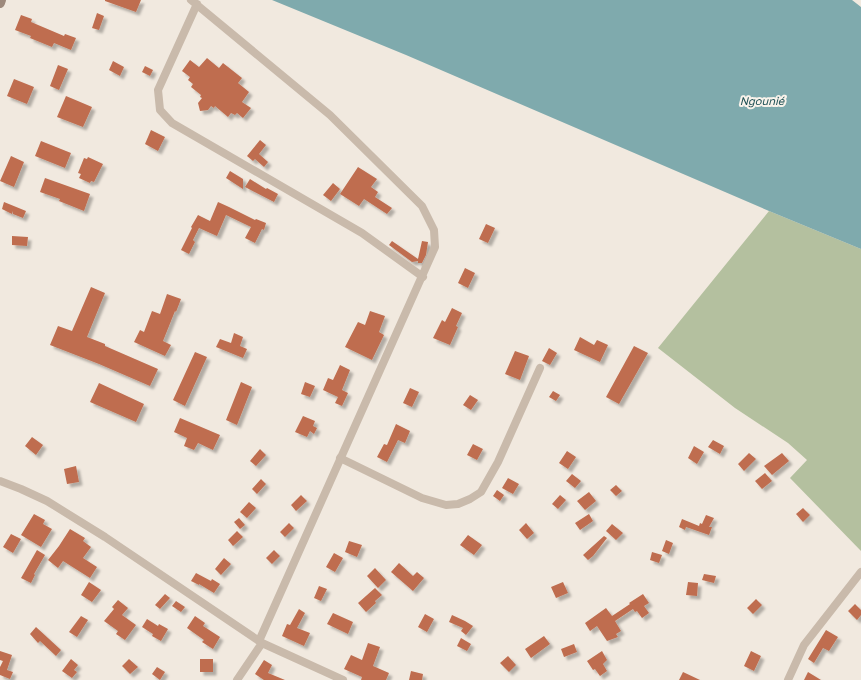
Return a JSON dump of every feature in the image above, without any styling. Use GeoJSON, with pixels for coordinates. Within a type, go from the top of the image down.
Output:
{"type":"FeatureCollection","features":[{"type":"Feature","properties":{"kind":"street"},"geometry":{"type":"LineString","coordinates":[[237,680],[260,642],[340,458],[423,277],[436,248],[434,230],[422,206],[330,115],[194,2],[158,90],[160,110],[172,123],[362,233],[423,277]]}},
{"type":"Feature","properties":{"kind":"street"},"geometry":{"type":"LineString","coordinates":[[340,458],[422,498],[446,505],[458,504],[470,499],[481,492],[498,462],[540,368]]}},
{"type":"Feature","properties":{"kind":"street"},"geometry":{"type":"LineString","coordinates":[[0,481],[22,489],[47,501],[105,537],[260,642],[343,680]]}},
{"type":"Feature","properties":{"kind":"street"},"geometry":{"type":"LineString","coordinates":[[788,680],[804,645],[861,572]]}},
{"type":"Feature","properties":{"kind":"green space"},"geometry":{"type":"Polygon","coordinates":[[[769,211],[861,249],[861,551],[790,478],[807,460],[788,443],[735,408],[658,348],[769,211]]]}},
{"type":"Feature","properties":{"kind":"water","name":"Ngounié"},"geometry":{"type":"Polygon","coordinates":[[[272,0],[852,0],[861,7],[861,249],[406,55],[272,0]]]}},
{"type":"Feature","properties":{"kind":"building"},"geometry":{"type":"Polygon","coordinates":[[[105,0],[141,0],[136,12],[105,0]]]}},
{"type":"Feature","properties":{"kind":"building"},"geometry":{"type":"Polygon","coordinates":[[[97,13],[104,16],[99,30],[92,28],[97,13]]]}},
{"type":"Feature","properties":{"kind":"building"},"geometry":{"type":"Polygon","coordinates":[[[21,15],[32,19],[31,22],[64,36],[65,34],[76,38],[71,50],[54,43],[52,47],[30,38],[31,36],[15,30],[21,15]]]}},
{"type":"Feature","properties":{"kind":"building"},"geometry":{"type":"Polygon","coordinates":[[[207,58],[219,68],[223,63],[242,78],[238,83],[249,92],[242,102],[251,108],[243,118],[237,113],[235,115],[231,113],[228,117],[215,106],[214,108],[211,106],[208,110],[200,111],[198,103],[202,98],[200,97],[201,95],[191,87],[193,84],[188,80],[190,77],[182,71],[190,60],[199,67],[207,58]]]}},
{"type":"Feature","properties":{"kind":"building"},"geometry":{"type":"Polygon","coordinates":[[[113,61],[124,67],[120,76],[109,70],[113,61]]]}},
{"type":"Feature","properties":{"kind":"building"},"geometry":{"type":"Polygon","coordinates":[[[58,65],[68,69],[59,90],[50,86],[58,65]]]}},
{"type":"Feature","properties":{"kind":"building"},"geometry":{"type":"Polygon","coordinates":[[[145,66],[153,70],[150,76],[142,72],[145,66]]]}},
{"type":"Feature","properties":{"kind":"building"},"geometry":{"type":"Polygon","coordinates":[[[14,79],[34,87],[27,104],[7,96],[14,79]]]}},
{"type":"Feature","properties":{"kind":"building"},"geometry":{"type":"Polygon","coordinates":[[[66,96],[92,107],[83,127],[57,117],[66,96]]]}},
{"type":"Feature","properties":{"kind":"building"},"geometry":{"type":"Polygon","coordinates":[[[151,130],[165,137],[158,151],[145,144],[151,130]]]}},
{"type":"Feature","properties":{"kind":"building"},"geometry":{"type":"Polygon","coordinates":[[[260,140],[266,145],[259,154],[268,162],[264,167],[255,159],[253,161],[247,156],[260,140]]]}},
{"type":"Feature","properties":{"kind":"building"},"geometry":{"type":"Polygon","coordinates":[[[41,141],[71,153],[65,168],[35,156],[41,141]]]}},
{"type":"Feature","properties":{"kind":"building"},"geometry":{"type":"Polygon","coordinates":[[[11,156],[24,162],[14,187],[0,181],[11,156]]]}},
{"type":"Feature","properties":{"kind":"building"},"geometry":{"type":"Polygon","coordinates":[[[88,157],[103,164],[94,182],[91,181],[90,183],[79,178],[81,174],[78,173],[84,158],[87,159],[88,157]]]}},
{"type":"Feature","properties":{"kind":"building"},"geometry":{"type":"Polygon","coordinates":[[[358,167],[377,179],[371,187],[378,192],[375,197],[392,208],[387,214],[364,199],[359,206],[340,194],[358,167]]]}},
{"type":"Feature","properties":{"kind":"building"},"geometry":{"type":"Polygon","coordinates":[[[230,171],[243,179],[243,189],[226,178],[230,171]]]}},
{"type":"Feature","properties":{"kind":"building"},"geometry":{"type":"Polygon","coordinates":[[[45,178],[90,194],[84,211],[59,201],[60,199],[40,192],[45,178]]]}},
{"type":"Feature","properties":{"kind":"building"},"geometry":{"type":"Polygon","coordinates":[[[250,179],[266,189],[267,188],[278,194],[274,202],[245,187],[250,179]]]}},
{"type":"Feature","properties":{"kind":"building"},"geometry":{"type":"Polygon","coordinates":[[[333,183],[340,189],[331,201],[323,195],[333,183]]]}},
{"type":"Feature","properties":{"kind":"building"},"geometry":{"type":"Polygon","coordinates":[[[4,202],[26,211],[23,218],[13,214],[13,211],[12,214],[2,209],[4,202]]]}},
{"type":"Feature","properties":{"kind":"building"},"geometry":{"type":"Polygon","coordinates":[[[218,202],[255,220],[256,219],[266,223],[264,230],[262,229],[255,243],[245,238],[251,227],[226,215],[217,236],[199,228],[193,240],[195,242],[189,254],[181,250],[198,215],[210,221],[218,202]]]}},
{"type":"Feature","properties":{"kind":"building"},"geometry":{"type":"Polygon","coordinates":[[[486,224],[495,228],[488,243],[479,239],[486,224]]]}},
{"type":"Feature","properties":{"kind":"building"},"geometry":{"type":"Polygon","coordinates":[[[12,236],[28,237],[27,246],[12,245],[12,236]]]}},
{"type":"Feature","properties":{"kind":"building"},"geometry":{"type":"Polygon","coordinates":[[[392,241],[418,259],[422,241],[428,242],[426,255],[422,263],[418,263],[418,261],[412,262],[389,245],[392,241]]]}},
{"type":"Feature","properties":{"kind":"building"},"geometry":{"type":"Polygon","coordinates":[[[465,268],[475,273],[468,288],[458,283],[465,268]]]}},
{"type":"Feature","properties":{"kind":"building"},"geometry":{"type":"Polygon","coordinates":[[[91,287],[105,293],[87,337],[158,369],[150,386],[50,345],[58,326],[72,331],[91,287]]]}},
{"type":"Feature","properties":{"kind":"building"},"geometry":{"type":"Polygon","coordinates":[[[167,294],[181,299],[163,341],[171,345],[165,356],[134,342],[140,330],[144,332],[152,311],[160,314],[167,294]]]}},
{"type":"Feature","properties":{"kind":"building"},"geometry":{"type":"Polygon","coordinates":[[[452,308],[462,313],[450,345],[433,338],[442,320],[445,322],[452,308]]]}},
{"type":"Feature","properties":{"kind":"building"},"geometry":{"type":"Polygon","coordinates":[[[370,311],[385,316],[379,332],[384,335],[372,360],[345,347],[358,322],[365,325],[370,311]]]}},
{"type":"Feature","properties":{"kind":"building"},"geometry":{"type":"Polygon","coordinates":[[[234,333],[243,337],[240,346],[247,349],[243,358],[216,347],[220,339],[231,343],[234,333]]]}},
{"type":"Feature","properties":{"kind":"building"},"geometry":{"type":"Polygon","coordinates":[[[580,337],[594,345],[597,340],[608,345],[600,362],[574,350],[580,337]]]}},
{"type":"Feature","properties":{"kind":"building"},"geometry":{"type":"Polygon","coordinates":[[[634,346],[648,353],[619,404],[606,397],[634,346]]]}},
{"type":"Feature","properties":{"kind":"building"},"geometry":{"type":"Polygon","coordinates":[[[549,348],[557,353],[550,365],[542,361],[549,348]]]}},
{"type":"Feature","properties":{"kind":"building"},"geometry":{"type":"Polygon","coordinates":[[[515,351],[529,356],[520,380],[505,374],[515,351]]]}},
{"type":"Feature","properties":{"kind":"building"},"geometry":{"type":"Polygon","coordinates":[[[195,352],[207,357],[185,406],[173,400],[195,352]]]}},
{"type":"Feature","properties":{"kind":"building"},"geometry":{"type":"Polygon","coordinates":[[[340,365],[350,370],[342,390],[348,393],[342,406],[335,403],[338,397],[323,390],[328,378],[333,380],[340,365]]]}},
{"type":"Feature","properties":{"kind":"building"},"geometry":{"type":"Polygon","coordinates":[[[241,382],[252,387],[237,425],[226,420],[241,382]]]}},
{"type":"Feature","properties":{"kind":"building"},"geometry":{"type":"Polygon","coordinates":[[[305,382],[315,386],[310,397],[301,394],[305,382]]]}},
{"type":"Feature","properties":{"kind":"building"},"geometry":{"type":"Polygon","coordinates":[[[99,383],[144,404],[136,422],[90,402],[99,383]]]}},
{"type":"Feature","properties":{"kind":"building"},"geometry":{"type":"Polygon","coordinates":[[[410,388],[419,392],[412,407],[403,403],[410,388]]]}},
{"type":"Feature","properties":{"kind":"building"},"geometry":{"type":"Polygon","coordinates":[[[553,391],[560,395],[556,401],[549,397],[553,391]]]}},
{"type":"Feature","properties":{"kind":"building"},"geometry":{"type":"Polygon","coordinates":[[[470,395],[478,400],[471,410],[463,405],[470,395]]]}},
{"type":"Feature","properties":{"kind":"building"},"geometry":{"type":"Polygon","coordinates":[[[303,416],[315,421],[313,426],[317,428],[314,434],[310,431],[307,437],[295,432],[303,416]]]}},
{"type":"Feature","properties":{"kind":"building"},"geometry":{"type":"Polygon","coordinates":[[[180,418],[220,435],[213,450],[198,443],[194,450],[184,446],[187,438],[174,432],[180,418]]]}},
{"type":"Feature","properties":{"kind":"building"},"geometry":{"type":"Polygon","coordinates":[[[396,424],[410,431],[405,443],[398,440],[387,462],[377,457],[384,444],[387,445],[396,424]]]}},
{"type":"Feature","properties":{"kind":"building"},"geometry":{"type":"Polygon","coordinates":[[[32,437],[43,445],[36,455],[25,446],[32,437]]]}},
{"type":"Feature","properties":{"kind":"building"},"geometry":{"type":"Polygon","coordinates":[[[713,440],[724,446],[720,454],[708,447],[713,440]]]}},
{"type":"Feature","properties":{"kind":"building"},"geometry":{"type":"Polygon","coordinates":[[[473,444],[483,449],[477,460],[467,455],[473,444]]]}},
{"type":"Feature","properties":{"kind":"building"},"geometry":{"type":"Polygon","coordinates":[[[694,446],[704,452],[697,464],[688,458],[694,446]]]}},
{"type":"Feature","properties":{"kind":"building"},"geometry":{"type":"Polygon","coordinates":[[[260,449],[266,455],[256,466],[250,461],[260,449]]]}},
{"type":"Feature","properties":{"kind":"building"},"geometry":{"type":"Polygon","coordinates":[[[567,451],[576,457],[568,469],[559,463],[567,451]]]}},
{"type":"Feature","properties":{"kind":"building"},"geometry":{"type":"Polygon","coordinates":[[[749,453],[756,459],[744,471],[738,464],[749,453]]]}},
{"type":"Feature","properties":{"kind":"building"},"geometry":{"type":"Polygon","coordinates":[[[782,453],[789,461],[772,475],[764,466],[782,453]]]}},
{"type":"Feature","properties":{"kind":"building"},"geometry":{"type":"Polygon","coordinates":[[[76,466],[79,482],[67,484],[64,469],[76,466]]]}},
{"type":"Feature","properties":{"kind":"building"},"geometry":{"type":"Polygon","coordinates":[[[765,473],[772,481],[762,489],[755,481],[765,473]]]}},
{"type":"Feature","properties":{"kind":"building"},"geometry":{"type":"Polygon","coordinates":[[[572,474],[581,481],[575,488],[566,481],[572,474]]]}},
{"type":"Feature","properties":{"kind":"building"},"geometry":{"type":"Polygon","coordinates":[[[508,478],[519,484],[513,494],[502,488],[508,478]]]}},
{"type":"Feature","properties":{"kind":"building"},"geometry":{"type":"Polygon","coordinates":[[[261,479],[266,484],[257,494],[252,489],[261,479]]]}},
{"type":"Feature","properties":{"kind":"building"},"geometry":{"type":"Polygon","coordinates":[[[616,485],[622,491],[616,496],[610,490],[616,485]]]}},
{"type":"Feature","properties":{"kind":"building"},"geometry":{"type":"Polygon","coordinates":[[[497,490],[504,495],[500,501],[493,496],[497,490]]]}},
{"type":"Feature","properties":{"kind":"building"},"geometry":{"type":"Polygon","coordinates":[[[589,492],[596,501],[585,510],[577,501],[589,492]]]}},
{"type":"Feature","properties":{"kind":"building"},"geometry":{"type":"Polygon","coordinates":[[[301,495],[307,501],[296,511],[291,505],[301,495]]]}},
{"type":"Feature","properties":{"kind":"building"},"geometry":{"type":"Polygon","coordinates":[[[560,495],[566,500],[558,509],[552,504],[560,495]]]}},
{"type":"Feature","properties":{"kind":"building"},"geometry":{"type":"Polygon","coordinates":[[[249,502],[256,508],[247,518],[240,512],[249,502]]]}},
{"type":"Feature","properties":{"kind":"building"},"geometry":{"type":"Polygon","coordinates":[[[803,508],[810,515],[803,522],[796,514],[803,508]]]}},
{"type":"Feature","properties":{"kind":"building"},"geometry":{"type":"Polygon","coordinates":[[[34,514],[45,520],[43,524],[52,529],[41,547],[21,535],[34,514]]]}},
{"type":"Feature","properties":{"kind":"building"},"geometry":{"type":"Polygon","coordinates":[[[589,514],[593,521],[580,530],[575,523],[589,514]]]}},
{"type":"Feature","properties":{"kind":"building"},"geometry":{"type":"Polygon","coordinates":[[[706,515],[714,518],[709,527],[712,527],[709,535],[686,527],[685,530],[679,527],[682,519],[699,526],[700,523],[702,524],[706,515]]]}},
{"type":"Feature","properties":{"kind":"building"},"geometry":{"type":"Polygon","coordinates":[[[239,518],[245,525],[240,529],[234,522],[239,518]]]}},
{"type":"Feature","properties":{"kind":"building"},"geometry":{"type":"Polygon","coordinates":[[[289,523],[294,528],[285,537],[280,532],[289,523]]]}},
{"type":"Feature","properties":{"kind":"building"},"geometry":{"type":"Polygon","coordinates":[[[526,523],[534,533],[527,539],[519,530],[526,523]]]}},
{"type":"Feature","properties":{"kind":"building"},"geometry":{"type":"Polygon","coordinates":[[[612,524],[623,533],[616,540],[606,531],[612,524]]]}},
{"type":"Feature","properties":{"kind":"building"},"geometry":{"type":"Polygon","coordinates":[[[70,529],[85,538],[83,541],[91,547],[83,558],[97,567],[90,578],[63,561],[58,568],[48,560],[70,529]]]}},
{"type":"Feature","properties":{"kind":"building"},"geometry":{"type":"Polygon","coordinates":[[[237,531],[243,537],[233,546],[228,540],[237,531]]]}},
{"type":"Feature","properties":{"kind":"building"},"geometry":{"type":"Polygon","coordinates":[[[11,534],[21,539],[13,553],[3,547],[11,534]]]}},
{"type":"Feature","properties":{"kind":"building"},"geometry":{"type":"Polygon","coordinates":[[[468,535],[482,545],[474,555],[460,545],[468,535]]]}},
{"type":"Feature","properties":{"kind":"building"},"geometry":{"type":"Polygon","coordinates":[[[604,536],[607,538],[588,560],[583,555],[604,536]]]}},
{"type":"Feature","properties":{"kind":"building"},"geometry":{"type":"Polygon","coordinates":[[[666,540],[673,543],[669,554],[662,551],[666,540]]]}},
{"type":"Feature","properties":{"kind":"building"},"geometry":{"type":"Polygon","coordinates":[[[349,541],[362,545],[357,557],[345,552],[349,541]]]}},
{"type":"Feature","properties":{"kind":"building"},"geometry":{"type":"Polygon","coordinates":[[[37,550],[45,555],[34,574],[35,575],[31,583],[21,578],[37,550]]]}},
{"type":"Feature","properties":{"kind":"building"},"geometry":{"type":"Polygon","coordinates":[[[274,550],[280,556],[272,564],[266,558],[274,550]]]}},
{"type":"Feature","properties":{"kind":"building"},"geometry":{"type":"Polygon","coordinates":[[[652,552],[662,555],[659,563],[650,560],[652,552]]]}},
{"type":"Feature","properties":{"kind":"building"},"geometry":{"type":"Polygon","coordinates":[[[334,553],[343,558],[335,572],[326,567],[334,553]]]}},
{"type":"Feature","properties":{"kind":"building"},"geometry":{"type":"Polygon","coordinates":[[[224,558],[231,564],[221,575],[215,569],[224,558]]]}},
{"type":"Feature","properties":{"kind":"building"},"geometry":{"type":"Polygon","coordinates":[[[399,563],[413,576],[417,572],[424,578],[413,591],[391,572],[399,563]]]}},
{"type":"Feature","properties":{"kind":"building"},"geometry":{"type":"Polygon","coordinates":[[[375,568],[386,580],[378,588],[367,576],[375,568]]]}},
{"type":"Feature","properties":{"kind":"building"},"geometry":{"type":"Polygon","coordinates":[[[196,573],[211,581],[212,579],[220,584],[214,593],[191,581],[196,573]]]}},
{"type":"Feature","properties":{"kind":"building"},"geometry":{"type":"Polygon","coordinates":[[[704,574],[716,576],[714,583],[702,580],[704,574]]]}},
{"type":"Feature","properties":{"kind":"building"},"geometry":{"type":"Polygon","coordinates":[[[89,582],[101,590],[92,602],[81,595],[89,582]]]}},
{"type":"Feature","properties":{"kind":"building"},"geometry":{"type":"Polygon","coordinates":[[[563,582],[568,593],[556,598],[551,587],[563,582]]]}},
{"type":"Feature","properties":{"kind":"building"},"geometry":{"type":"Polygon","coordinates":[[[688,582],[698,583],[697,596],[686,595],[688,582]]]}},
{"type":"Feature","properties":{"kind":"building"},"geometry":{"type":"Polygon","coordinates":[[[319,586],[327,589],[321,601],[314,598],[319,586]]]}},
{"type":"Feature","properties":{"kind":"building"},"geometry":{"type":"Polygon","coordinates":[[[375,588],[382,595],[366,612],[358,603],[375,588]]]}},
{"type":"Feature","properties":{"kind":"building"},"geometry":{"type":"Polygon","coordinates":[[[165,594],[170,598],[160,609],[155,605],[165,594]]]}},
{"type":"Feature","properties":{"kind":"building"},"geometry":{"type":"Polygon","coordinates":[[[643,594],[649,603],[644,606],[649,613],[642,618],[637,611],[635,612],[633,609],[615,621],[621,631],[616,634],[618,637],[607,641],[597,626],[590,631],[585,623],[606,608],[612,616],[643,594]]]}},
{"type":"Feature","properties":{"kind":"building"},"geometry":{"type":"Polygon","coordinates":[[[756,599],[762,605],[753,614],[747,608],[756,599]]]}},
{"type":"Feature","properties":{"kind":"building"},"geometry":{"type":"Polygon","coordinates":[[[118,600],[128,608],[122,615],[136,625],[125,640],[116,634],[118,631],[104,621],[114,609],[112,607],[118,600]]]}},
{"type":"Feature","properties":{"kind":"building"},"geometry":{"type":"Polygon","coordinates":[[[176,601],[185,607],[181,612],[172,606],[176,601]]]}},
{"type":"Feature","properties":{"kind":"building"},"geometry":{"type":"Polygon","coordinates":[[[855,604],[861,610],[861,615],[857,620],[848,611],[855,604]]]}},
{"type":"Feature","properties":{"kind":"building"},"geometry":{"type":"Polygon","coordinates":[[[299,609],[305,613],[297,628],[310,633],[304,646],[282,636],[287,624],[290,625],[299,609]]]}},
{"type":"Feature","properties":{"kind":"building"},"geometry":{"type":"Polygon","coordinates":[[[333,613],[353,622],[348,634],[327,624],[333,613]]]}},
{"type":"Feature","properties":{"kind":"building"},"geometry":{"type":"Polygon","coordinates":[[[425,614],[434,619],[427,632],[418,627],[425,614]]]}},
{"type":"Feature","properties":{"kind":"building"},"geometry":{"type":"Polygon","coordinates":[[[452,615],[473,626],[466,635],[461,631],[463,628],[449,622],[452,615]]]}},
{"type":"Feature","properties":{"kind":"building"},"geometry":{"type":"Polygon","coordinates":[[[81,616],[88,620],[77,637],[69,632],[81,616]]]}},
{"type":"Feature","properties":{"kind":"building"},"geometry":{"type":"Polygon","coordinates":[[[195,616],[205,623],[203,626],[220,637],[213,649],[202,642],[204,640],[187,628],[195,616]]]}},
{"type":"Feature","properties":{"kind":"building"},"geometry":{"type":"Polygon","coordinates":[[[147,619],[158,626],[159,624],[168,629],[161,641],[152,636],[153,634],[142,627],[147,619]]]}},
{"type":"Feature","properties":{"kind":"building"},"geometry":{"type":"Polygon","coordinates":[[[36,627],[61,650],[56,656],[40,641],[38,643],[30,634],[36,627]]]}},
{"type":"Feature","properties":{"kind":"building"},"geometry":{"type":"Polygon","coordinates":[[[826,630],[838,637],[829,651],[823,648],[814,663],[808,659],[826,630]]]}},
{"type":"Feature","properties":{"kind":"building"},"geometry":{"type":"Polygon","coordinates":[[[544,636],[550,644],[531,658],[525,649],[544,636]]]}},
{"type":"Feature","properties":{"kind":"building"},"geometry":{"type":"Polygon","coordinates":[[[461,638],[471,644],[467,651],[457,646],[461,638]]]}},
{"type":"Feature","properties":{"kind":"building"},"geometry":{"type":"Polygon","coordinates":[[[368,643],[380,647],[373,666],[389,673],[386,680],[361,680],[362,677],[344,669],[351,655],[362,660],[368,643]]]}},
{"type":"Feature","properties":{"kind":"building"},"geometry":{"type":"Polygon","coordinates":[[[574,644],[577,652],[564,657],[561,649],[574,644]]]}},
{"type":"Feature","properties":{"kind":"building"},"geometry":{"type":"Polygon","coordinates":[[[0,651],[12,655],[7,670],[13,672],[10,679],[0,675],[0,667],[3,661],[0,660],[0,651]]]}},
{"type":"Feature","properties":{"kind":"building"},"geometry":{"type":"Polygon","coordinates":[[[602,651],[607,660],[603,664],[607,671],[600,676],[595,669],[593,670],[587,661],[602,651]]]}},
{"type":"Feature","properties":{"kind":"building"},"geometry":{"type":"Polygon","coordinates":[[[751,651],[761,656],[754,671],[744,666],[751,651]]]}},
{"type":"Feature","properties":{"kind":"building"},"geometry":{"type":"Polygon","coordinates":[[[508,656],[516,665],[509,672],[500,663],[508,656]]]}},
{"type":"Feature","properties":{"kind":"building"},"geometry":{"type":"Polygon","coordinates":[[[71,659],[78,665],[74,670],[77,672],[72,678],[62,671],[71,659]]]}},
{"type":"Feature","properties":{"kind":"building"},"geometry":{"type":"Polygon","coordinates":[[[129,659],[138,667],[130,674],[122,666],[129,659]]]}},
{"type":"Feature","properties":{"kind":"building"},"geometry":{"type":"Polygon","coordinates":[[[200,659],[213,659],[213,672],[200,672],[200,659]]]}},
{"type":"Feature","properties":{"kind":"building"},"geometry":{"type":"Polygon","coordinates":[[[264,660],[272,665],[268,673],[285,680],[264,680],[255,674],[264,660]]]}},
{"type":"Feature","properties":{"kind":"building"},"geometry":{"type":"Polygon","coordinates":[[[157,667],[165,672],[160,680],[152,674],[157,667]]]}},
{"type":"Feature","properties":{"kind":"building"},"geometry":{"type":"Polygon","coordinates":[[[411,671],[423,674],[422,680],[409,680],[411,671]]]}},
{"type":"Feature","properties":{"kind":"building"},"geometry":{"type":"Polygon","coordinates":[[[683,672],[700,680],[679,680],[683,672]]]}},
{"type":"Feature","properties":{"kind":"building"},"geometry":{"type":"Polygon","coordinates":[[[808,672],[821,680],[804,680],[808,672]]]}}]}
